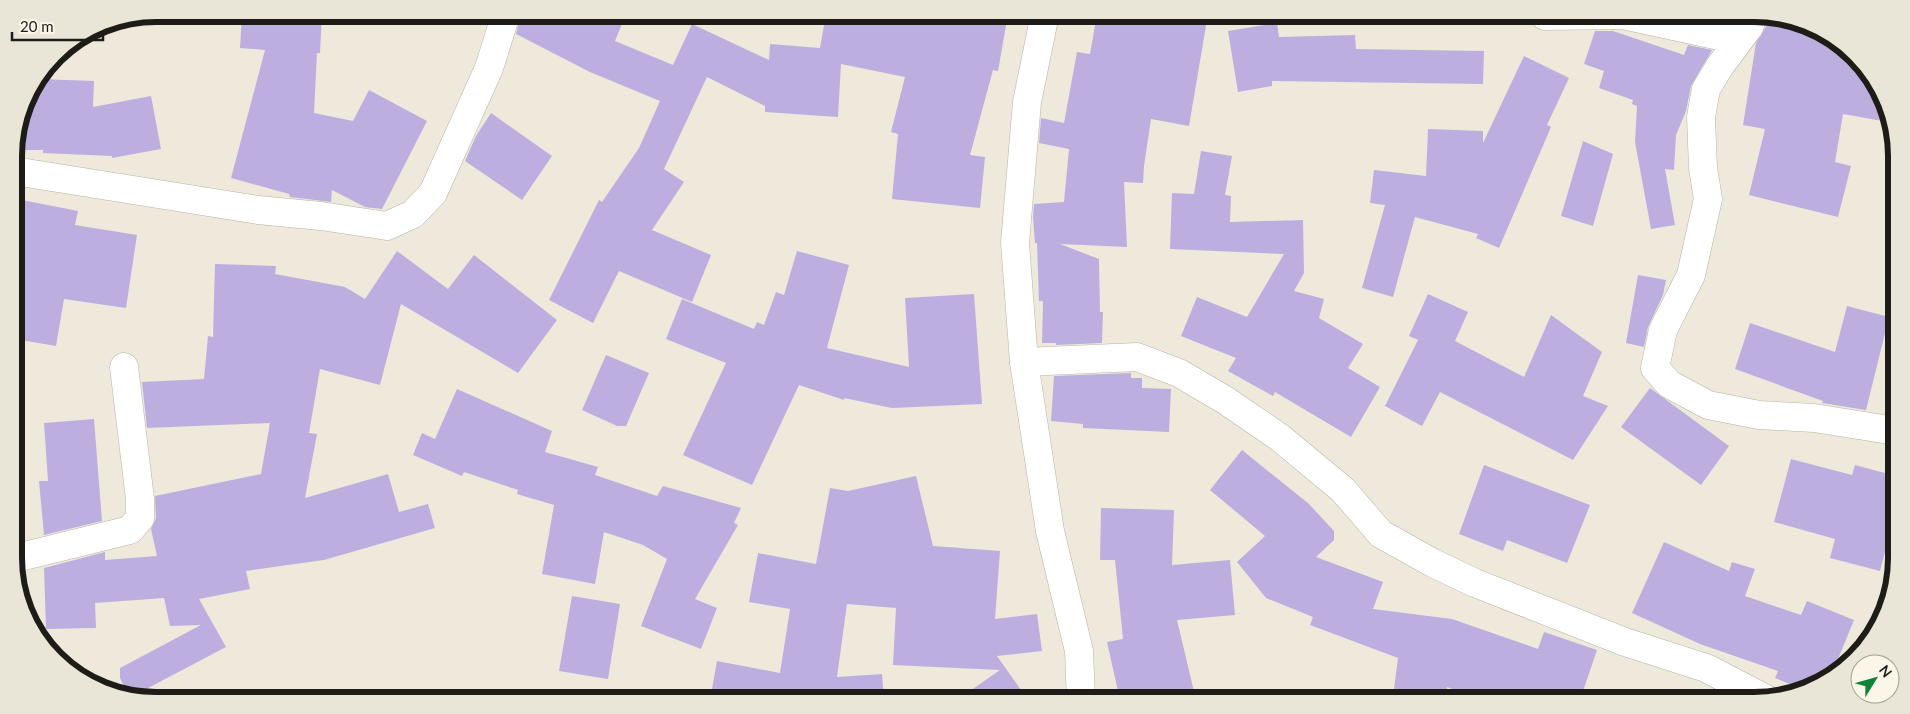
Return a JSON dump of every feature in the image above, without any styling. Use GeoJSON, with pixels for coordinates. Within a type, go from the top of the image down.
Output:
{"type":"FeatureCollection","features":[{"type":"Feature","properties":{"kind":"street"},"geometry":{"type":"LineString","coordinates":[[23,172],[258,210],[321,216],[386,226],[412,214],[433,193],[489,68],[503,23]]}},
{"type":"Feature","properties":{"kind":"street"},"geometry":{"type":"LineString","coordinates":[[1043,23],[1027,102],[1015,243],[1024,362],[1050,531],[1079,651],[1081,691]]}},
{"type":"Feature","properties":{"kind":"street"},"geometry":{"type":"LineString","coordinates":[[1660,23],[1729,38],[1748,23]]}},
{"type":"Feature","properties":{"kind":"street"},"geometry":{"type":"LineString","coordinates":[[1750,23],[1706,89],[1701,118],[1703,168],[1708,199],[1691,275],[1663,330],[1655,368],[1669,384],[1708,406],[1759,415],[1814,418],[1888,430]]}},
{"type":"Feature","properties":{"kind":"street"},"geometry":{"type":"LineString","coordinates":[[1024,362],[1137,357],[1179,373],[1225,400],[1279,437],[1343,490],[1381,534],[1398,544],[1476,583],[1625,642],[1706,668],[1751,691]]}},
{"type":"Feature","properties":{"kind":"street"},"geometry":{"type":"LineString","coordinates":[[22,557],[130,530],[140,518],[140,499],[124,367]]}},
{"type":"Feature","properties":{"kind":"building"},"geometry":{"type":"Polygon","coordinates":[[[241,23],[322,23],[320,53],[317,53],[314,113],[353,121],[369,90],[427,121],[382,209],[365,207],[332,190],[331,202],[290,197],[289,194],[231,178],[265,50],[240,48],[241,23]]]}},
{"type":"Feature","properties":{"kind":"building"},"geometry":{"type":"Polygon","coordinates":[[[519,23],[622,23],[615,41],[673,65],[692,24],[769,60],[770,44],[820,48],[824,23],[1006,23],[998,71],[993,70],[970,155],[985,157],[980,208],[892,199],[898,134],[891,132],[905,77],[841,64],[838,117],[765,112],[765,106],[707,77],[664,169],[684,182],[652,230],[711,255],[692,302],[619,271],[593,323],[549,300],[599,200],[602,202],[639,148],[660,101],[590,72],[516,34],[519,23]]]}},
{"type":"Feature","properties":{"kind":"building"},"geometry":{"type":"Polygon","coordinates":[[[1095,23],[1206,23],[1189,126],[1151,119],[1143,183],[1124,182],[1127,247],[1060,244],[1099,259],[1100,312],[1103,312],[1102,343],[1056,345],[1056,343],[1042,343],[1043,301],[1039,301],[1037,243],[1035,243],[1033,217],[1034,204],[1064,202],[1069,149],[1039,143],[1041,118],[1064,123],[1077,52],[1090,54],[1095,23]]]}},
{"type":"Feature","properties":{"kind":"building"},"geometry":{"type":"Polygon","coordinates":[[[1277,23],[1279,37],[1355,35],[1356,49],[1484,51],[1483,84],[1272,81],[1272,86],[1238,92],[1228,31],[1277,23]]]}},
{"type":"Feature","properties":{"kind":"building"},"geometry":{"type":"Polygon","coordinates":[[[1767,25],[1777,27],[1777,25],[1788,27],[1813,36],[1842,56],[1865,82],[1874,97],[1883,121],[1843,114],[1835,162],[1851,166],[1838,217],[1749,195],[1765,129],[1743,125],[1756,43],[1767,25]]]}},
{"type":"Feature","properties":{"kind":"building"},"geometry":{"type":"Polygon","coordinates":[[[1595,31],[1613,31],[1684,55],[1688,45],[1712,50],[1691,86],[1686,111],[1676,135],[1674,170],[1665,169],[1675,225],[1651,229],[1635,142],[1637,106],[1632,104],[1633,100],[1599,88],[1604,71],[1584,64],[1595,31]]]}},
{"type":"Feature","properties":{"kind":"building"},"geometry":{"type":"Polygon","coordinates":[[[1524,56],[1569,78],[1547,125],[1551,127],[1499,248],[1476,238],[1478,234],[1415,217],[1393,297],[1362,288],[1385,205],[1370,203],[1374,170],[1426,176],[1428,129],[1483,131],[1483,143],[1524,56]]]}},
{"type":"Feature","properties":{"kind":"building"},"geometry":{"type":"Polygon","coordinates":[[[47,79],[94,81],[93,107],[151,96],[161,149],[112,158],[112,156],[43,153],[43,150],[23,150],[23,148],[25,130],[30,113],[40,89],[47,79]]]}},
{"type":"Feature","properties":{"kind":"building"},"geometry":{"type":"Polygon","coordinates":[[[491,113],[552,156],[522,200],[465,161],[476,136],[491,113]]]}},
{"type":"Feature","properties":{"kind":"building"},"geometry":{"type":"Polygon","coordinates":[[[1583,141],[1613,154],[1593,226],[1561,216],[1583,141]]]}},
{"type":"Feature","properties":{"kind":"building"},"geometry":{"type":"Polygon","coordinates":[[[1201,151],[1232,156],[1225,195],[1231,196],[1230,222],[1303,220],[1304,273],[1294,291],[1324,299],[1319,318],[1363,344],[1348,368],[1380,387],[1351,437],[1275,392],[1273,396],[1228,371],[1236,358],[1181,336],[1197,297],[1247,317],[1284,254],[1170,249],[1172,193],[1194,194],[1201,151]]]}},
{"type":"Feature","properties":{"kind":"building"},"geometry":{"type":"Polygon","coordinates":[[[23,200],[78,211],[75,225],[137,235],[126,308],[64,299],[56,346],[23,340],[23,200]]]}},
{"type":"Feature","properties":{"kind":"building"},"geometry":{"type":"Polygon","coordinates":[[[397,251],[448,289],[474,255],[557,320],[518,373],[401,304],[380,385],[320,369],[309,433],[317,434],[305,498],[388,474],[399,512],[428,504],[435,528],[324,560],[246,571],[250,589],[199,599],[226,647],[143,690],[125,687],[120,678],[120,668],[201,625],[170,626],[164,598],[95,603],[96,628],[46,629],[44,568],[105,552],[105,560],[157,556],[151,529],[156,518],[155,496],[261,474],[270,423],[147,428],[142,382],[204,379],[208,336],[213,337],[215,264],[276,266],[275,274],[345,287],[365,299],[397,251]]]}},
{"type":"Feature","properties":{"kind":"building"},"geometry":{"type":"Polygon","coordinates":[[[797,251],[849,265],[827,348],[909,367],[905,298],[974,294],[982,404],[892,408],[844,398],[844,400],[799,385],[752,485],[683,455],[726,363],[666,339],[682,299],[754,329],[757,322],[764,325],[776,292],[784,295],[797,251]]]}},
{"type":"Feature","properties":{"kind":"building"},"geometry":{"type":"Polygon","coordinates":[[[1638,275],[1666,280],[1663,295],[1648,327],[1644,347],[1626,343],[1638,275]]]}},
{"type":"Feature","properties":{"kind":"building"},"geometry":{"type":"Polygon","coordinates":[[[1428,294],[1468,312],[1455,341],[1524,377],[1551,315],[1602,352],[1583,396],[1608,406],[1573,460],[1440,392],[1422,426],[1385,406],[1418,340],[1409,336],[1428,294]]]}},
{"type":"Feature","properties":{"kind":"building"},"geometry":{"type":"Polygon","coordinates":[[[1847,306],[1888,317],[1866,410],[1822,403],[1823,401],[1735,369],[1750,323],[1835,352],[1847,306]]]}},
{"type":"Feature","properties":{"kind":"building"},"geometry":{"type":"Polygon","coordinates":[[[606,355],[649,373],[626,426],[617,426],[582,410],[606,355]]]}},
{"type":"Feature","properties":{"kind":"building"},"geometry":{"type":"Polygon","coordinates":[[[1131,373],[1131,378],[1142,378],[1142,388],[1171,389],[1169,432],[1083,428],[1083,424],[1051,421],[1054,376],[1131,373]]]}},
{"type":"Feature","properties":{"kind":"building"},"geometry":{"type":"Polygon","coordinates":[[[1650,388],[1729,446],[1701,485],[1621,427],[1650,388]]]}},
{"type":"Feature","properties":{"kind":"building"},"geometry":{"type":"Polygon","coordinates":[[[457,389],[552,431],[545,452],[598,467],[595,475],[657,496],[663,486],[741,508],[734,523],[738,525],[695,599],[717,608],[701,649],[641,626],[667,559],[643,545],[604,532],[595,584],[542,574],[554,505],[517,494],[518,490],[464,472],[462,476],[413,455],[422,433],[435,439],[457,389]]]}},
{"type":"Feature","properties":{"kind":"building"},"geometry":{"type":"Polygon","coordinates":[[[94,419],[102,521],[44,535],[39,481],[48,481],[44,423],[94,419]]]}},
{"type":"Feature","properties":{"kind":"building"},"geometry":{"type":"Polygon","coordinates":[[[1242,450],[1309,504],[1334,531],[1334,540],[1316,557],[1383,582],[1373,609],[1452,619],[1538,649],[1544,632],[1597,650],[1583,691],[1459,691],[1447,687],[1446,691],[1394,689],[1398,658],[1310,625],[1313,617],[1266,598],[1237,562],[1265,536],[1210,490],[1242,450]]]}},
{"type":"Feature","properties":{"kind":"building"},"geometry":{"type":"Polygon","coordinates":[[[1791,459],[1852,475],[1855,465],[1888,474],[1888,540],[1880,571],[1830,558],[1835,539],[1774,522],[1791,459]]]}},
{"type":"Feature","properties":{"kind":"building"},"geometry":{"type":"Polygon","coordinates":[[[1484,465],[1590,505],[1567,563],[1507,540],[1503,551],[1459,534],[1484,465]]]}},
{"type":"Feature","properties":{"kind":"building"},"geometry":{"type":"Polygon","coordinates":[[[916,476],[933,546],[1000,551],[995,619],[1037,614],[1042,651],[997,656],[1022,691],[969,691],[1000,670],[893,665],[896,608],[847,604],[837,677],[882,674],[883,692],[711,692],[717,661],[780,673],[790,609],[749,602],[758,553],[816,564],[830,488],[848,491],[916,476]]]}},
{"type":"Feature","properties":{"kind":"building"},"geometry":{"type":"Polygon","coordinates":[[[1101,508],[1174,510],[1172,565],[1230,560],[1235,615],[1177,620],[1194,691],[1118,691],[1107,642],[1123,639],[1115,560],[1100,560],[1101,508]]]}},
{"type":"Feature","properties":{"kind":"building"},"geometry":{"type":"Polygon","coordinates":[[[1664,542],[1729,571],[1732,562],[1755,569],[1745,596],[1801,615],[1807,601],[1854,620],[1837,662],[1821,674],[1793,685],[1775,678],[1778,671],[1700,644],[1632,613],[1664,542]]]}},
{"type":"Feature","properties":{"kind":"building"},"geometry":{"type":"Polygon","coordinates":[[[572,596],[620,604],[608,679],[559,671],[572,596]]]}}]}
